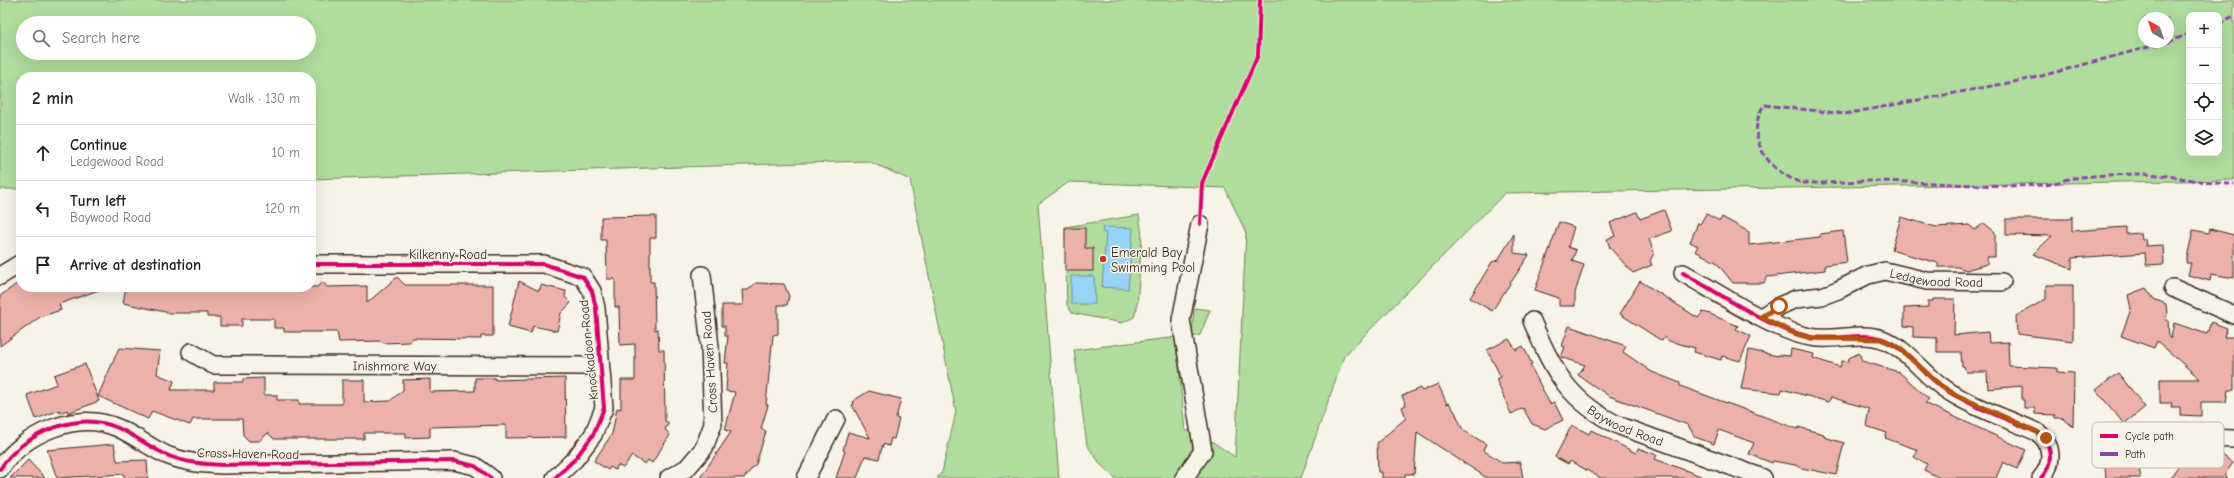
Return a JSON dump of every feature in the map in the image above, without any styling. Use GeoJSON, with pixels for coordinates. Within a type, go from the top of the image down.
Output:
{"type":"FeatureCollection","features":[{"type":"Feature","properties":{"kind":"street"},"geometry":{"type":"LineString","coordinates":[[1184,478],[1203,451],[1181,320],[1200,224]]}},
{"type":"Feature","properties":{"kind":"street","name":"Kilkenny Road"},"geometry":{"type":"LineString","coordinates":[[316,264],[544,264],[583,277]]}},
{"type":"Feature","properties":{"kind":"street"},"geometry":{"type":"LineString","coordinates":[[0,276],[16,266]]}},
{"type":"Feature","properties":{"kind":"street","name":"Ledgewood Road"},"geometry":{"type":"LineString","coordinates":[[1761,317],[1779,306],[1796,299],[1822,296],[1868,275],[1885,271],[1927,281],[2002,282]]}},
{"type":"Feature","properties":{"kind":"street"},"geometry":{"type":"LineString","coordinates":[[1683,273],[1761,317],[1794,333],[1811,338],[1881,339],[1897,346],[1941,386],[1954,394],[2037,432],[2046,438],[2051,456],[2041,478]]}},
{"type":"Feature","properties":{"kind":"street","name":"Cross Haven Road"},"geometry":{"type":"LineString","coordinates":[[669,478],[688,468],[704,448],[713,424],[710,347],[702,275]]}},
{"type":"Feature","properties":{"kind":"street","name":"Knockadoon Road"},"geometry":{"type":"LineString","coordinates":[[555,478],[575,459],[593,435],[600,421],[604,408],[596,308],[592,291],[583,277]]}},
{"type":"Feature","properties":{"kind":"street"},"geometry":{"type":"LineString","coordinates":[[2173,288],[2234,315]]}},
{"type":"Feature","properties":{"kind":"street","name":"Baywood Road"},"geometry":{"type":"LineString","coordinates":[[1532,321],[1553,366],[1567,387],[1583,404],[1598,416],[1620,426],[1763,478]]}},
{"type":"Feature","properties":{"kind":"street","name":"Inishmore Way"},"geometry":{"type":"LineString","coordinates":[[191,352],[213,364],[600,366]]}},
{"type":"Feature","properties":{"kind":"street"},"geometry":{"type":"LineString","coordinates":[[806,478],[836,419]]}},
{"type":"Feature","properties":{"kind":"street","name":"Cross Haven Road"},"geometry":{"type":"LineString","coordinates":[[0,469],[4,462],[33,438],[57,426],[88,421],[116,427],[168,455],[195,463],[223,465],[454,461],[476,466],[491,478]]}},
{"type":"Feature","properties":{"kind":"street"},"geometry":{"type":"LineString","coordinates":[[2224,439],[2234,439]]}},
{"type":"Feature","properties":{"kind":"green space"},"geometry":{"type":"Polygon","coordinates":[[[0,0],[2234,0],[2234,180],[1505,193],[1344,356],[1301,478],[1115,478],[1101,465],[1087,445],[1074,350],[1176,337],[1185,431],[1195,430],[1235,457],[1246,233],[1225,188],[1069,182],[1038,204],[1059,478],[937,478],[942,472],[956,412],[910,180],[868,161],[316,179],[316,72],[16,72],[16,189],[0,189],[0,0]]]}},
{"type":"Feature","properties":{"kind":"green space","name":"Emerald Bay Swimming Pool"},"geometry":{"type":"Polygon","coordinates":[[[1139,215],[1142,235],[1137,308],[1134,317],[1122,323],[1072,313],[1067,305],[1065,227],[1139,215]]]}},
{"type":"Feature","properties":{"kind":"green space"},"geometry":{"type":"Polygon","coordinates":[[[1194,308],[1210,310],[1200,335],[1192,337],[1194,308]]]}},
{"type":"Feature","properties":{"kind":"water"},"geometry":{"type":"Polygon","coordinates":[[[1103,227],[1133,228],[1128,289],[1102,287],[1106,233],[1102,232],[1103,227]]]}},
{"type":"Feature","properties":{"kind":"water"},"geometry":{"type":"Polygon","coordinates":[[[1071,276],[1094,276],[1095,304],[1071,304],[1071,276]]]}},
{"type":"Feature","properties":{"kind":"building"},"geometry":{"type":"Polygon","coordinates":[[[1664,210],[1672,231],[1649,239],[1654,253],[1650,261],[1652,265],[1633,273],[1610,248],[1607,239],[1615,236],[1610,223],[1637,212],[1640,219],[1664,210]]]}},
{"type":"Feature","properties":{"kind":"building"},"geometry":{"type":"Polygon","coordinates":[[[1706,214],[1720,221],[1722,217],[1749,232],[1749,245],[1820,237],[1820,234],[1843,231],[1847,262],[1825,265],[1825,270],[1767,277],[1764,283],[1733,283],[1716,262],[1695,251],[1698,246],[1690,242],[1698,223],[1700,224],[1706,214]]]}},
{"type":"Feature","properties":{"kind":"building"},"geometry":{"type":"Polygon","coordinates":[[[656,216],[656,238],[650,238],[650,282],[654,282],[655,330],[658,329],[659,350],[664,350],[665,421],[669,423],[665,429],[670,435],[652,463],[648,460],[645,464],[632,456],[623,468],[618,465],[615,470],[610,467],[608,470],[594,461],[612,434],[617,408],[621,409],[621,380],[635,380],[635,344],[620,345],[619,307],[615,307],[615,279],[607,279],[606,240],[601,240],[601,217],[656,216]]]}},
{"type":"Feature","properties":{"kind":"building"},"geometry":{"type":"Polygon","coordinates":[[[2072,216],[2072,231],[2126,227],[2126,234],[2141,233],[2142,239],[2145,239],[2146,246],[2163,245],[2164,264],[2146,265],[2145,253],[2072,258],[2072,269],[2033,254],[2052,236],[2006,235],[2006,219],[2070,219],[2072,216]]]}},
{"type":"Feature","properties":{"kind":"building"},"geometry":{"type":"Polygon","coordinates":[[[1901,217],[1936,227],[1969,225],[1975,230],[1984,223],[1995,232],[1995,257],[1987,257],[1987,264],[1966,270],[1958,267],[1938,267],[1938,263],[1894,251],[1892,249],[1901,217]]]}},
{"type":"Feature","properties":{"kind":"building"},"geometry":{"type":"Polygon","coordinates":[[[1559,222],[1574,227],[1568,247],[1576,250],[1572,261],[1584,265],[1575,293],[1575,306],[1559,306],[1559,298],[1535,290],[1559,222]]]}},
{"type":"Feature","properties":{"kind":"building"},"geometry":{"type":"Polygon","coordinates":[[[1065,228],[1085,228],[1085,248],[1093,248],[1093,271],[1065,271],[1065,228]]]}},
{"type":"Feature","properties":{"kind":"building"},"geometry":{"type":"Polygon","coordinates":[[[2210,229],[2234,235],[2234,278],[2211,274],[2210,281],[2188,275],[2191,263],[2186,263],[2193,230],[2209,233],[2210,229]]]}},
{"type":"Feature","properties":{"kind":"building"},"geometry":{"type":"Polygon","coordinates":[[[1514,234],[1514,253],[1529,255],[1492,311],[1470,298],[1492,262],[1498,260],[1514,234]]]}},
{"type":"Feature","properties":{"kind":"building"},"geometry":{"type":"Polygon","coordinates":[[[397,277],[405,285],[493,285],[493,336],[481,336],[481,339],[412,338],[410,342],[339,342],[337,332],[284,332],[284,328],[274,328],[274,319],[242,319],[242,326],[220,326],[220,317],[207,317],[207,313],[170,313],[123,303],[125,292],[316,292],[316,287],[323,282],[327,287],[367,286],[367,303],[397,277]]]}},
{"type":"Feature","properties":{"kind":"building"},"geometry":{"type":"Polygon","coordinates":[[[519,281],[539,291],[541,285],[566,291],[565,297],[571,303],[561,313],[557,331],[533,326],[531,333],[508,327],[519,281]]]}},
{"type":"Feature","properties":{"kind":"building"},"geometry":{"type":"Polygon","coordinates":[[[1640,281],[1698,318],[1703,312],[1710,314],[1738,326],[1736,329],[1751,336],[1740,361],[1722,356],[1721,360],[1694,352],[1695,348],[1669,341],[1664,337],[1662,341],[1620,314],[1640,281]]]}},
{"type":"Feature","properties":{"kind":"building"},"geometry":{"type":"Polygon","coordinates":[[[756,283],[784,284],[789,296],[787,305],[778,305],[778,334],[773,335],[766,404],[768,405],[761,429],[766,431],[756,464],[744,478],[700,478],[731,432],[725,430],[735,392],[726,391],[728,363],[725,363],[728,336],[725,336],[725,326],[722,326],[722,305],[743,305],[742,290],[748,290],[756,283]]]}},
{"type":"Feature","properties":{"kind":"building"},"geometry":{"type":"Polygon","coordinates":[[[16,284],[16,292],[93,292],[59,304],[61,310],[40,317],[0,346],[0,296],[16,284]]]}},
{"type":"Feature","properties":{"kind":"building"},"geometry":{"type":"Polygon","coordinates":[[[2046,285],[2073,285],[2073,341],[2017,334],[2016,316],[2046,299],[2046,285]]]}},
{"type":"Feature","properties":{"kind":"building"},"geometry":{"type":"Polygon","coordinates":[[[2146,288],[2154,299],[2166,304],[2167,315],[2165,320],[2168,320],[2169,338],[2171,338],[2174,323],[2207,334],[2211,322],[2227,328],[2224,337],[2234,337],[2234,390],[2228,390],[2226,402],[2201,402],[2201,416],[2180,415],[2180,407],[2171,407],[2172,403],[2160,403],[2160,379],[2200,379],[2157,341],[2154,348],[2121,336],[2131,309],[2128,295],[2146,288]]]}},
{"type":"Feature","properties":{"kind":"building"},"geometry":{"type":"Polygon","coordinates":[[[1933,299],[1955,299],[1954,335],[1988,332],[1989,343],[2008,342],[2009,366],[2057,368],[2057,372],[2074,373],[2073,427],[2063,418],[2055,418],[2055,415],[2035,414],[2035,408],[2024,408],[2024,400],[2022,400],[2022,386],[1988,389],[1987,372],[1966,372],[1964,366],[1962,366],[1961,352],[1937,352],[1937,338],[1913,337],[1913,327],[1904,326],[1904,308],[1928,307],[1928,301],[1933,301],[1933,299]]]}},
{"type":"Feature","properties":{"kind":"building"},"geometry":{"type":"Polygon","coordinates":[[[1569,326],[1626,346],[1623,352],[1652,372],[1680,383],[1680,386],[1798,429],[1798,427],[1824,434],[1824,437],[1844,443],[1836,475],[1802,468],[1795,465],[1773,461],[1772,463],[1749,454],[1754,443],[1719,430],[1714,444],[1695,437],[1688,425],[1609,396],[1578,375],[1585,365],[1561,357],[1565,347],[1562,346],[1569,326]]]}},
{"type":"Feature","properties":{"kind":"building"},"geometry":{"type":"Polygon","coordinates":[[[1509,339],[1516,350],[1523,346],[1532,364],[1530,365],[1550,404],[1554,402],[1563,420],[1545,429],[1532,424],[1523,408],[1511,414],[1496,379],[1501,377],[1487,350],[1509,339]]]}},
{"type":"Feature","properties":{"kind":"building"},"geometry":{"type":"Polygon","coordinates":[[[119,348],[160,351],[157,374],[174,381],[171,390],[214,390],[214,382],[243,382],[243,379],[264,378],[264,395],[277,395],[277,400],[299,400],[299,404],[342,404],[342,380],[364,380],[364,402],[390,401],[403,390],[403,380],[430,379],[430,392],[475,391],[475,378],[495,378],[495,380],[565,378],[566,437],[506,438],[506,425],[430,427],[430,437],[406,438],[406,433],[364,433],[364,439],[274,439],[268,433],[259,441],[249,441],[243,435],[242,419],[193,419],[190,425],[152,411],[148,419],[98,396],[119,348]]]}},
{"type":"Feature","properties":{"kind":"building"},"geometry":{"type":"Polygon","coordinates":[[[1791,349],[1814,354],[1813,358],[1840,367],[1842,361],[1848,362],[1849,358],[1859,353],[1862,361],[1899,372],[1929,399],[1925,403],[2026,450],[2017,469],[2003,462],[1996,478],[1940,478],[1924,470],[1927,464],[1914,457],[1918,450],[1885,438],[1887,433],[1866,426],[1869,409],[1831,397],[1829,402],[1782,389],[1781,393],[1741,389],[1749,350],[1778,356],[1790,356],[1791,349]]]}},
{"type":"Feature","properties":{"kind":"building"},"geometry":{"type":"Polygon","coordinates":[[[85,364],[99,401],[68,413],[67,410],[60,413],[60,410],[36,419],[27,395],[57,384],[54,375],[85,364]]]}},
{"type":"Feature","properties":{"kind":"building"},"geometry":{"type":"Polygon","coordinates":[[[2118,373],[2145,407],[2126,422],[2122,422],[2096,390],[2118,373]]]}},
{"type":"Feature","properties":{"kind":"building"},"geometry":{"type":"Polygon","coordinates":[[[1438,384],[1447,404],[1449,403],[1455,412],[1463,430],[1486,444],[1483,450],[1503,463],[1520,462],[1523,478],[1487,478],[1417,432],[1414,474],[1405,474],[1405,478],[1382,478],[1382,472],[1378,472],[1377,443],[1406,418],[1402,407],[1406,405],[1402,396],[1420,388],[1422,391],[1438,384]]]}},
{"type":"Feature","properties":{"kind":"building"},"geometry":{"type":"Polygon","coordinates":[[[869,391],[901,399],[896,418],[899,419],[894,439],[891,438],[889,446],[883,444],[879,459],[865,456],[857,478],[836,478],[845,451],[843,450],[848,432],[870,438],[852,405],[854,404],[853,401],[869,391]]]}},
{"type":"Feature","properties":{"kind":"building"},"geometry":{"type":"Polygon","coordinates":[[[1572,425],[1589,434],[1591,430],[1636,453],[1638,448],[1657,455],[1655,459],[1701,476],[1701,478],[1601,478],[1570,461],[1568,464],[1555,457],[1572,425]]]}},
{"type":"Feature","properties":{"kind":"building"},"geometry":{"type":"Polygon","coordinates":[[[114,444],[117,461],[147,460],[148,478],[124,478],[124,474],[57,478],[47,450],[114,444]]]}},
{"type":"Feature","properties":{"kind":"building"},"geometry":{"type":"Polygon","coordinates":[[[2224,456],[2233,463],[2224,475],[2228,478],[2170,478],[2177,468],[2224,468],[2224,456]]]}},
{"type":"Feature","properties":{"kind":"building"},"geometry":{"type":"Polygon","coordinates":[[[28,460],[45,478],[10,478],[28,460]]]}},
{"type":"Feature","properties":{"kind":"building"},"geometry":{"type":"Polygon","coordinates":[[[2105,468],[2139,468],[2141,478],[2106,478],[2105,468]]]}},
{"type":"Feature","properties":{"kind":"marked path"},"geometry":{"type":"LineString","coordinates":[[2222,22],[2234,16]]}},
{"type":"Feature","properties":{"kind":"marked path"},"geometry":{"type":"LineString","coordinates":[[2174,40],[2186,35]]}},
{"type":"Feature","properties":{"kind":"marked path"},"geometry":{"type":"LineString","coordinates":[[2145,48],[2034,78],[1845,114],[1764,105],[1758,117],[1758,140],[1762,151],[1778,170],[1788,177],[1804,183],[1888,181],[2023,186],[2045,185],[2068,179],[2102,175],[2148,174],[2221,184],[2234,184]]}},
{"type":"Feature","properties":{"kind":"cycle path"},"geometry":{"type":"LineString","coordinates":[[1200,224],[1202,183],[1258,55],[1260,0]]}},
{"type":"Feature","properties":{"kind":"cycle path"},"geometry":{"type":"LineString","coordinates":[[316,264],[544,264],[583,277],[592,291],[596,308],[604,408],[593,435],[575,459],[555,478]]}},
{"type":"Feature","properties":{"kind":"cycle path"},"geometry":{"type":"LineString","coordinates":[[1683,273],[1762,319],[1795,333],[1819,338],[1865,336],[1882,339],[1891,343],[1899,348],[1934,380],[1951,393],[2037,432],[2046,442],[2050,454],[2048,466],[2041,478]]}},
{"type":"Feature","properties":{"kind":"cycle path"},"geometry":{"type":"LineString","coordinates":[[0,469],[10,456],[37,435],[53,428],[86,422],[102,423],[118,428],[169,456],[196,463],[223,465],[454,461],[475,466],[491,478]]}},
{"type":"Feature","properties":{"kind":"place","name":"Emerald Bay Swimming Pool"},"geometry":{"type":"Point","coordinates":[1103,259]}},
{"type":"Feature","properties":{"kind":"route"},"geometry":{"type":"LineString","coordinates":[[1779,306],[1761,317],[1794,333],[1811,338],[1864,337],[1881,339],[1897,346],[1941,386],[1954,394],[2037,432],[2046,438]]}}]}
